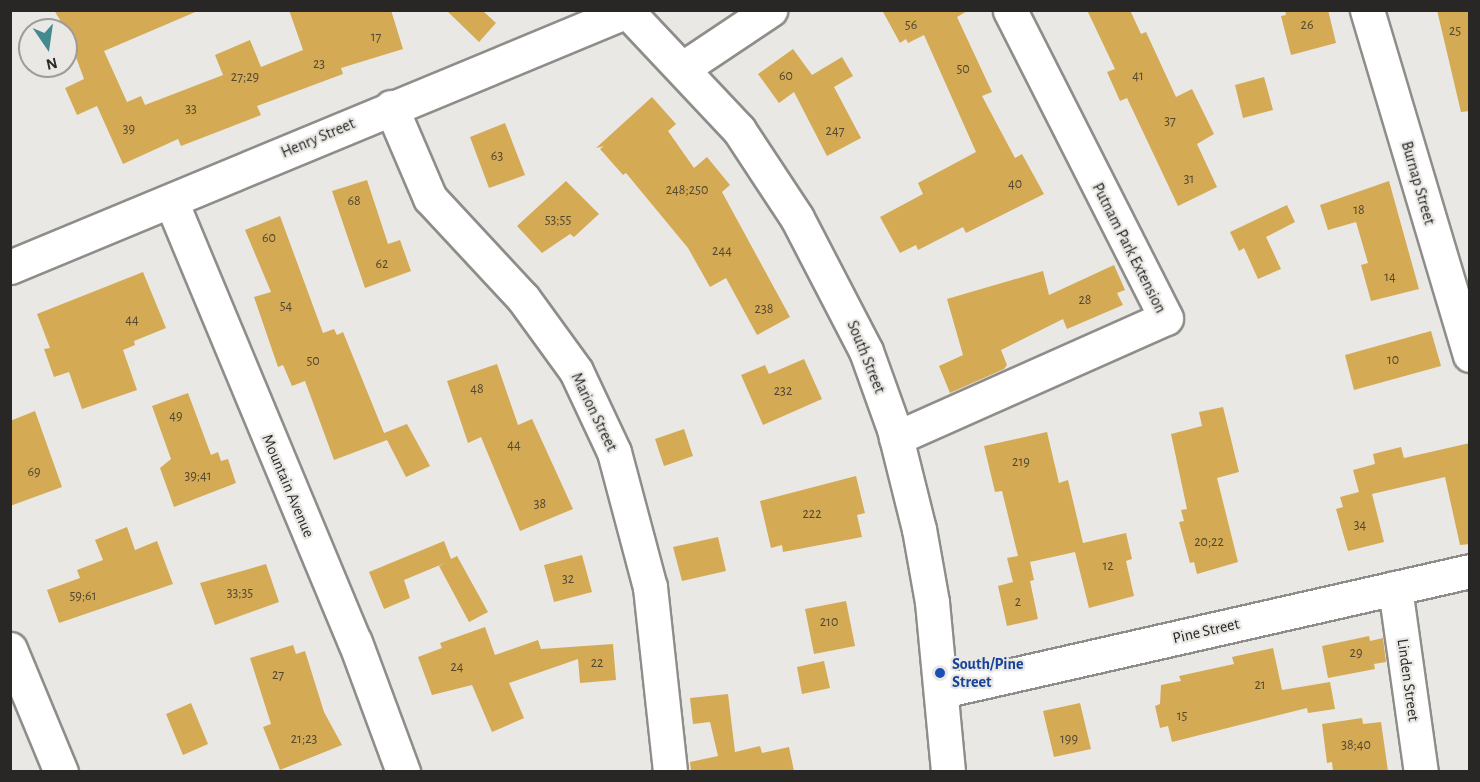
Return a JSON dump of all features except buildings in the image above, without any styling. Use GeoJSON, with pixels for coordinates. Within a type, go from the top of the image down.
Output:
{"type":"FeatureCollection","features":[{"type":"Feature","properties":{"kind":"street"},"geometry":{"type":"LineString","coordinates":[[682,68],[770,10]]}},
{"type":"Feature","properties":{"kind":"street","name":"Putnam Park Extension"},"geometry":{"type":"LineString","coordinates":[[896,438],[1166,318],[1010,10]]}},
{"type":"Feature","properties":{"kind":"street","name":"Burnap Street"},"geometry":{"type":"LineString","coordinates":[[1367,10],[1470,355]]}},
{"type":"Feature","properties":{"kind":"street","name":"South Street"},"geometry":{"type":"LineString","coordinates":[[627,11],[739,130],[797,218],[866,351],[896,438],[919,529],[942,691],[948,771]]}},
{"type":"Feature","properties":{"kind":"street","name":"Henry Street"},"geometry":{"type":"LineString","coordinates":[[10,267],[627,11]]}},
{"type":"Feature","properties":{"kind":"street","name":"Marion Street"},"geometry":{"type":"LineString","coordinates":[[391,107],[430,198],[530,307],[576,371],[614,452],[650,587],[670,771]]}},
{"type":"Feature","properties":{"kind":"street","name":"Mountain Avenue"},"geometry":{"type":"LineString","coordinates":[[171,201],[355,642],[403,771]]}},
{"type":"Feature","properties":{"kind":"street","name":"Pine Street"},"geometry":{"type":"LineString","coordinates":[[942,691],[1470,571]]}},
{"type":"Feature","properties":{"kind":"street","name":"Linden Street"},"geometry":{"type":"LineString","coordinates":[[1395,588],[1421,771]]}},
{"type":"Feature","properties":{"kind":"street"},"geometry":{"type":"LineString","coordinates":[[10,649],[61,771]]}},
{"type":"Feature","properties":{"kind":"place","name":"South/Pine Street"},"geometry":{"type":"Point","coordinates":[940,673]}}]}
